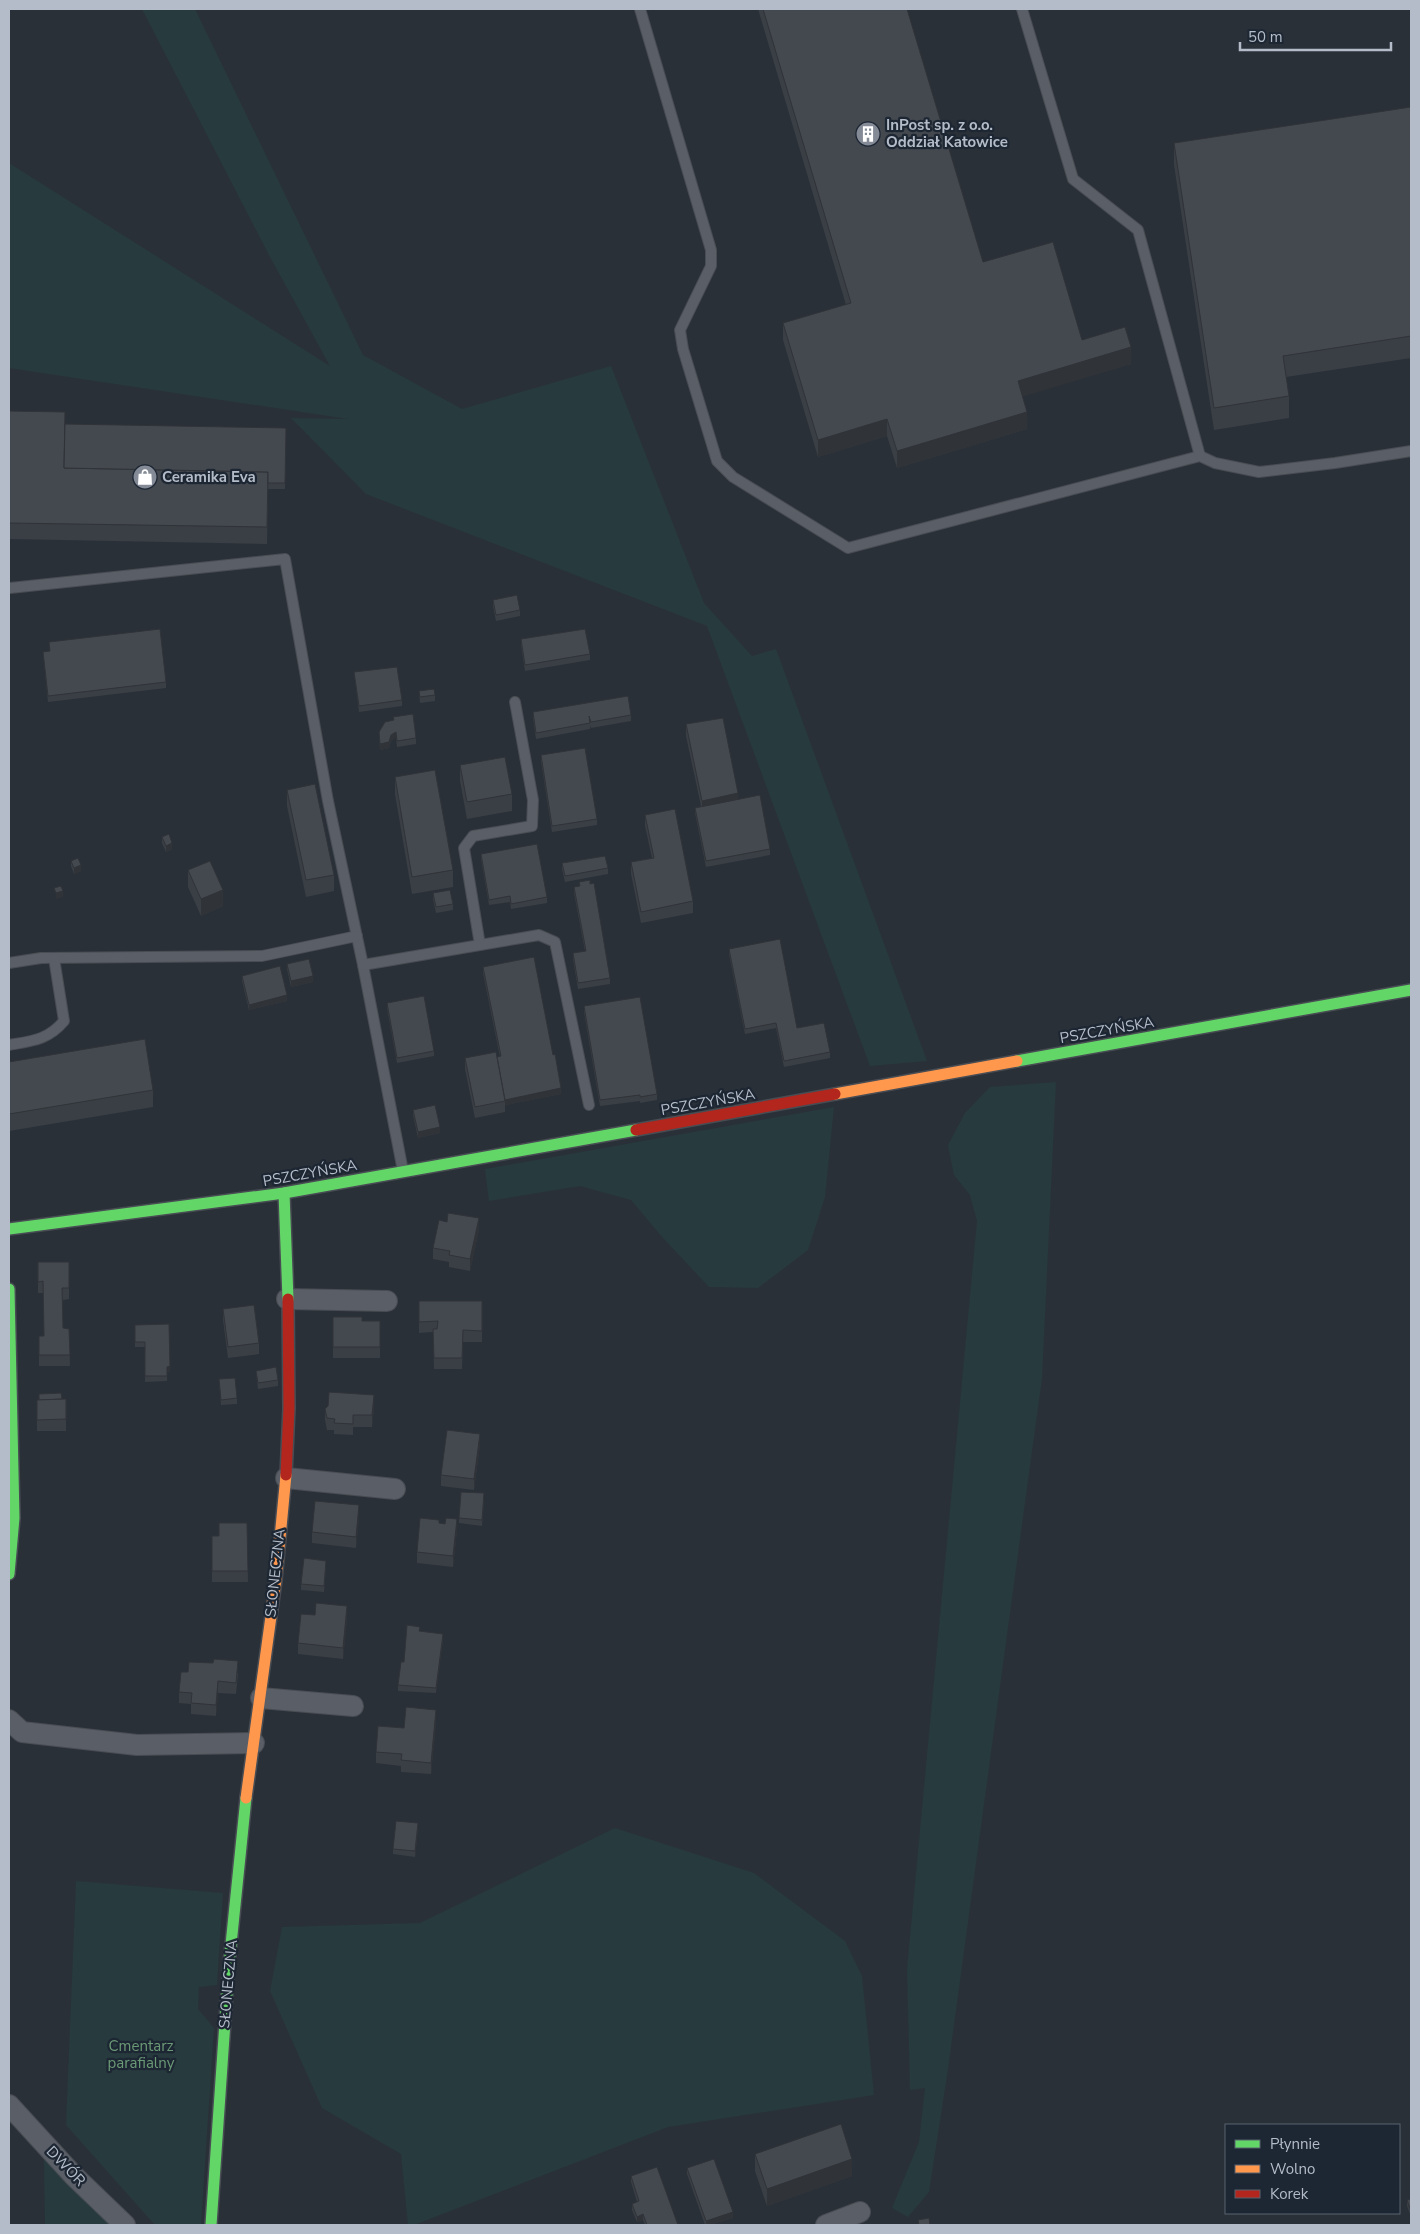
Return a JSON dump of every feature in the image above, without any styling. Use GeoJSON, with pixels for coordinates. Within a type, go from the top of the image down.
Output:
{"type":"FeatureCollection","features":[{"type":"Feature","properties":{"kind":"main road","name":"PSZCZYŃSKA"},"geometry":{"type":"LineString","coordinates":[[9,1229],[284,1193],[1411,990]]}},
{"type":"Feature","properties":{"kind":"main road","name":"SŁONECZNA"},"geometry":{"type":"LineString","coordinates":[[211,2225],[237,1877],[261,1698],[286,1478],[288,1375],[284,1193]]}},
{"type":"Feature","properties":{"kind":"main road"},"geometry":{"type":"LineString","coordinates":[[9,1289],[14,1518],[9,1574]]}},
{"type":"Feature","properties":{"kind":"street"},"geometry":{"type":"LineString","coordinates":[[287,1299],[387,1301]]}},
{"type":"Feature","properties":{"kind":"street"},"geometry":{"type":"LineString","coordinates":[[286,1478],[395,1489]]}},
{"type":"Feature","properties":{"kind":"street"},"geometry":{"type":"LineString","coordinates":[[261,1698],[353,1706]]}},
{"type":"Feature","properties":{"kind":"street"},"geometry":{"type":"LineString","coordinates":[[9,1720],[22,1732],[137,1745],[254,1743]]}},
{"type":"Feature","properties":{"kind":"street","name":"DWÓR"},"geometry":{"type":"LineString","coordinates":[[9,2106],[74,2176],[125,2225]]}},
{"type":"Feature","properties":{"kind":"street"},"geometry":{"type":"LineString","coordinates":[[826,2225],[860,2212]]}},
{"type":"Feature","properties":{"kind":"lane"},"geometry":{"type":"LineString","coordinates":[[640,9],[711,250],[711,266],[680,330],[683,349],[717,461],[733,477],[848,548],[1200,456],[1215,463],[1259,472],[1411,451]]}},
{"type":"Feature","properties":{"kind":"lane"},"geometry":{"type":"LineString","coordinates":[[1022,9],[1073,179],[1138,230],[1200,456]]}},
{"type":"Feature","properties":{"kind":"lane"},"geometry":{"type":"LineString","coordinates":[[10,588],[285,559],[328,801],[404,1172]]}},
{"type":"Feature","properties":{"kind":"lane"},"geometry":{"type":"LineString","coordinates":[[480,944],[464,848],[473,836],[532,826],[532,800],[515,702]]}},
{"type":"Feature","properties":{"kind":"lane"},"geometry":{"type":"LineString","coordinates":[[363,965],[539,934],[555,942],[589,1105]]}},
{"type":"Feature","properties":{"kind":"lane"},"geometry":{"type":"LineString","coordinates":[[9,963],[54,958],[262,956],[357,936]]}},
{"type":"Feature","properties":{"kind":"lane"},"geometry":{"type":"LineString","coordinates":[[9,1046],[36,1041],[54,1033],[64,1021],[54,958]]}},
{"type":"Feature","properties":{"kind":"green space"},"geometry":{"type":"Polygon","coordinates":[[[142,9],[195,9],[363,355],[462,409],[611,366],[704,603],[752,656],[776,649],[927,1061],[870,1066],[707,626],[366,494],[291,418],[348,419],[9,368],[9,163],[330,366],[270,257],[142,9]]]}},
{"type":"Feature","properties":{"kind":"green space"},"geometry":{"type":"Polygon","coordinates":[[[1056,1082],[1042,1379],[948,2069],[929,2192],[908,2217],[892,2208],[919,2142],[925,2088],[910,2090],[907,1969],[977,1221],[970,1195],[954,1175],[948,1145],[965,1113],[990,1087],[1056,1082]]]}},
{"type":"Feature","properties":{"kind":"green space"},"geometry":{"type":"Polygon","coordinates":[[[834,1107],[825,1197],[808,1250],[758,1288],[709,1287],[663,1238],[631,1200],[580,1186],[489,1201],[485,1169],[834,1107]]]}},
{"type":"Feature","properties":{"kind":"green space"},"geometry":{"type":"Polygon","coordinates":[[[615,1828],[754,1873],[845,1941],[862,1976],[874,2095],[668,2127],[414,2225],[408,2225],[401,2154],[322,2108],[270,1991],[282,1927],[420,1923],[615,1828]]]}},
{"type":"Feature","properties":{"kind":"green space","name":"Cmentarz parafialny"},"geometry":{"type":"Polygon","coordinates":[[[76,1881],[223,1893],[217,1985],[199,1987],[198,2009],[214,2028],[201,2225],[155,2225],[66,2125],[76,1881]]]}},
{"type":"Feature","properties":{"kind":"green space"},"geometry":{"type":"Polygon","coordinates":[[[44,2159],[113,2225],[45,2225],[44,2159]]]}},
{"type":"Feature","properties":{"kind":"building","name":"InPost sp. z o.o. Oddział Katowice"},"geometry":{"type":"Polygon","coordinates":[[[763,9],[907,9],[983,262],[1053,242],[1082,340],[1125,327],[1131,347],[1018,381],[1027,412],[897,451],[887,419],[818,440],[783,323],[851,303],[763,9]]]}},
{"type":"Feature","properties":{"kind":"building"},"geometry":{"type":"Polygon","coordinates":[[[1411,107],[1411,336],[1283,356],[1289,396],[1214,408],[1174,143],[1411,107]]]}},
{"type":"Feature","properties":{"kind":"building"},"geometry":{"type":"Polygon","coordinates":[[[9,411],[65,412],[64,468],[268,472],[267,527],[9,523],[9,411]]]}},
{"type":"Feature","properties":{"kind":"building"},"geometry":{"type":"Polygon","coordinates":[[[65,424],[286,428],[285,483],[268,483],[268,472],[64,468],[65,424]]]}},
{"type":"Feature","properties":{"kind":"building"},"geometry":{"type":"Polygon","coordinates":[[[517,595],[520,610],[496,615],[493,600],[517,595]]]}},
{"type":"Feature","properties":{"kind":"building"},"geometry":{"type":"Polygon","coordinates":[[[160,629],[166,682],[48,696],[43,652],[50,651],[49,642],[160,629]]]}},
{"type":"Feature","properties":{"kind":"building"},"geometry":{"type":"Polygon","coordinates":[[[585,629],[590,654],[525,665],[521,639],[585,629]]]}},
{"type":"Feature","properties":{"kind":"building"},"geometry":{"type":"Polygon","coordinates":[[[397,667],[402,700],[359,706],[354,672],[397,667]]]}},
{"type":"Feature","properties":{"kind":"building"},"geometry":{"type":"Polygon","coordinates":[[[434,689],[435,695],[420,697],[419,691],[434,689]]]}},
{"type":"Feature","properties":{"kind":"building"},"geometry":{"type":"Polygon","coordinates":[[[628,696],[631,715],[591,722],[589,716],[590,723],[536,733],[533,712],[628,696]]]}},
{"type":"Feature","properties":{"kind":"building"},"geometry":{"type":"Polygon","coordinates":[[[413,714],[416,738],[397,741],[396,732],[391,735],[389,742],[380,744],[379,732],[385,722],[394,720],[393,717],[413,714]]]}},
{"type":"Feature","properties":{"kind":"building"},"geometry":{"type":"Polygon","coordinates":[[[723,718],[738,793],[702,801],[686,724],[723,718]]]}},
{"type":"Feature","properties":{"kind":"building"},"geometry":{"type":"Polygon","coordinates":[[[585,748],[597,819],[552,826],[541,755],[585,748]]]}},
{"type":"Feature","properties":{"kind":"building"},"geometry":{"type":"Polygon","coordinates":[[[505,757],[512,794],[467,802],[460,765],[505,757]]]}},
{"type":"Feature","properties":{"kind":"building"},"geometry":{"type":"Polygon","coordinates":[[[435,770],[453,870],[412,877],[395,777],[435,770]]]}},
{"type":"Feature","properties":{"kind":"building"},"geometry":{"type":"Polygon","coordinates":[[[315,784],[334,875],[306,880],[287,790],[315,784]]]}},
{"type":"Feature","properties":{"kind":"building"},"geometry":{"type":"Polygon","coordinates":[[[760,795],[770,849],[706,861],[695,808],[760,795]]]}},
{"type":"Feature","properties":{"kind":"building"},"geometry":{"type":"Polygon","coordinates":[[[675,809],[693,901],[641,912],[631,862],[654,858],[645,815],[675,809]]]}},
{"type":"Feature","properties":{"kind":"building"},"geometry":{"type":"Polygon","coordinates":[[[169,834],[172,843],[166,846],[162,837],[169,834]]]}},
{"type":"Feature","properties":{"kind":"building"},"geometry":{"type":"Polygon","coordinates":[[[537,844],[547,897],[511,904],[510,896],[489,900],[481,854],[537,844]]]}},
{"type":"Feature","properties":{"kind":"building"},"geometry":{"type":"Polygon","coordinates":[[[605,856],[608,868],[565,876],[562,863],[605,856]]]}},
{"type":"Feature","properties":{"kind":"building"},"geometry":{"type":"Polygon","coordinates":[[[78,858],[81,865],[74,868],[71,861],[78,858]]]}},
{"type":"Feature","properties":{"kind":"building"},"geometry":{"type":"Polygon","coordinates":[[[210,861],[223,890],[201,899],[188,870],[210,861]]]}},
{"type":"Feature","properties":{"kind":"building"},"geometry":{"type":"Polygon","coordinates":[[[590,880],[590,884],[594,883],[610,978],[578,983],[573,953],[586,951],[574,887],[580,886],[579,882],[590,880]]]}},
{"type":"Feature","properties":{"kind":"building"},"geometry":{"type":"Polygon","coordinates":[[[61,886],[63,891],[56,893],[54,888],[61,886]]]}},
{"type":"Feature","properties":{"kind":"building"},"geometry":{"type":"Polygon","coordinates":[[[450,890],[453,904],[436,907],[433,893],[450,890]]]}},
{"type":"Feature","properties":{"kind":"building"},"geometry":{"type":"Polygon","coordinates":[[[780,939],[797,1028],[824,1023],[830,1052],[784,1061],[776,1023],[745,1029],[729,949],[780,939]]]}},
{"type":"Feature","properties":{"kind":"building"},"geometry":{"type":"Polygon","coordinates":[[[534,957],[561,1088],[505,1100],[497,1057],[501,1056],[483,967],[534,957]]]}},
{"type":"Feature","properties":{"kind":"building"},"geometry":{"type":"Polygon","coordinates":[[[309,959],[313,976],[291,981],[287,964],[309,959]]]}},
{"type":"Feature","properties":{"kind":"building"},"geometry":{"type":"Polygon","coordinates":[[[280,966],[287,995],[249,1005],[242,976],[280,966]]]}},
{"type":"Feature","properties":{"kind":"building"},"geometry":{"type":"Polygon","coordinates":[[[424,996],[434,1051],[397,1058],[387,1003],[424,996]]]}},
{"type":"Feature","properties":{"kind":"building"},"geometry":{"type":"Polygon","coordinates":[[[640,997],[657,1094],[600,1100],[584,1006],[640,997]]]}},
{"type":"Feature","properties":{"kind":"building"},"geometry":{"type":"Polygon","coordinates":[[[145,1039],[153,1090],[9,1114],[9,1062],[145,1039]]]}},
{"type":"Feature","properties":{"kind":"building"},"geometry":{"type":"Polygon","coordinates":[[[496,1052],[505,1101],[475,1107],[465,1058],[496,1052]]]}},
{"type":"Feature","properties":{"kind":"building"},"geometry":{"type":"Polygon","coordinates":[[[435,1105],[440,1127],[418,1132],[413,1110],[435,1105]]]}},
{"type":"Feature","properties":{"kind":"building"},"geometry":{"type":"Polygon","coordinates":[[[448,1213],[479,1218],[470,1259],[449,1255],[450,1251],[433,1248],[439,1220],[447,1222],[448,1213]]]}},
{"type":"Feature","properties":{"kind":"building"},"geometry":{"type":"Polygon","coordinates":[[[38,1262],[69,1262],[69,1288],[62,1288],[63,1328],[69,1329],[70,1355],[39,1355],[39,1336],[44,1336],[43,1281],[38,1282],[38,1262]]]}},
{"type":"Feature","properties":{"kind":"building"},"geometry":{"type":"Polygon","coordinates":[[[419,1301],[482,1301],[482,1331],[463,1330],[462,1358],[434,1358],[433,1329],[437,1329],[438,1321],[419,1322],[419,1301]]]}},
{"type":"Feature","properties":{"kind":"building"},"geometry":{"type":"Polygon","coordinates":[[[254,1305],[259,1343],[228,1347],[223,1309],[254,1305]]]}},
{"type":"Feature","properties":{"kind":"building"},"geometry":{"type":"Polygon","coordinates":[[[333,1317],[362,1317],[362,1321],[380,1321],[380,1347],[333,1347],[333,1317]]]}},
{"type":"Feature","properties":{"kind":"building"},"geometry":{"type":"Polygon","coordinates":[[[169,1324],[170,1366],[167,1367],[167,1376],[145,1376],[145,1342],[135,1342],[135,1325],[169,1324]]]}},
{"type":"Feature","properties":{"kind":"building"},"geometry":{"type":"Polygon","coordinates":[[[276,1367],[278,1380],[258,1383],[256,1371],[276,1367]]]}},
{"type":"Feature","properties":{"kind":"building"},"geometry":{"type":"Polygon","coordinates":[[[235,1378],[237,1398],[221,1400],[219,1379],[235,1378]]]}},
{"type":"Feature","properties":{"kind":"building"},"geometry":{"type":"Polygon","coordinates":[[[329,1392],[374,1395],[372,1415],[353,1415],[353,1424],[334,1423],[335,1419],[327,1418],[325,1409],[328,1406],[329,1392]]]}},
{"type":"Feature","properties":{"kind":"building"},"geometry":{"type":"Polygon","coordinates":[[[61,1393],[62,1399],[39,1400],[39,1394],[61,1393]]]}},
{"type":"Feature","properties":{"kind":"building"},"geometry":{"type":"Polygon","coordinates":[[[66,1399],[66,1419],[37,1420],[37,1400],[66,1399]]]}},
{"type":"Feature","properties":{"kind":"building"},"geometry":{"type":"Polygon","coordinates":[[[447,1430],[480,1434],[474,1479],[441,1475],[447,1430]]]}},
{"type":"Feature","properties":{"kind":"building"},"geometry":{"type":"Polygon","coordinates":[[[461,1492],[484,1493],[482,1520],[459,1518],[461,1492]]]}},
{"type":"Feature","properties":{"kind":"building"},"geometry":{"type":"Polygon","coordinates":[[[315,1501],[359,1505],[356,1537],[312,1532],[315,1501]]]}},
{"type":"Feature","properties":{"kind":"building"},"geometry":{"type":"Polygon","coordinates":[[[420,1518],[439,1520],[439,1523],[445,1524],[446,1518],[457,1519],[453,1556],[417,1552],[420,1518]]]}},
{"type":"Feature","properties":{"kind":"building"},"geometry":{"type":"Polygon","coordinates":[[[219,1523],[247,1523],[248,1571],[212,1571],[212,1536],[219,1536],[219,1523]]]}},
{"type":"Feature","properties":{"kind":"building"},"geometry":{"type":"Polygon","coordinates":[[[304,1558],[326,1561],[324,1586],[301,1584],[304,1558]]]}},
{"type":"Feature","properties":{"kind":"building"},"geometry":{"type":"Polygon","coordinates":[[[316,1603],[347,1606],[343,1648],[298,1643],[301,1614],[315,1615],[316,1603]]]}},
{"type":"Feature","properties":{"kind":"building"},"geometry":{"type":"Polygon","coordinates":[[[407,1625],[420,1627],[419,1631],[443,1634],[436,1688],[398,1685],[401,1662],[404,1662],[407,1625]]]}},
{"type":"Feature","properties":{"kind":"building"},"geometry":{"type":"Polygon","coordinates":[[[214,1659],[238,1661],[236,1683],[218,1681],[216,1705],[191,1703],[192,1693],[179,1692],[181,1672],[188,1672],[189,1662],[213,1663],[214,1659]]]}},
{"type":"Feature","properties":{"kind":"building"},"geometry":{"type":"Polygon","coordinates":[[[406,1707],[436,1710],[431,1763],[401,1760],[402,1754],[376,1752],[378,1726],[404,1728],[406,1707]]]}},
{"type":"Feature","properties":{"kind":"building"},"geometry":{"type":"Polygon","coordinates":[[[396,1821],[418,1823],[415,1851],[393,1849],[396,1821]]]}},
{"type":"Feature","properties":{"kind":"building"},"geometry":{"type":"Polygon","coordinates":[[[841,2124],[852,2159],[767,2189],[755,2154],[841,2124]]]}},
{"type":"Feature","properties":{"kind":"building"},"geometry":{"type":"Polygon","coordinates":[[[714,2159],[733,2212],[706,2221],[687,2168],[714,2159]]]}},
{"type":"Feature","properties":{"kind":"building"},"geometry":{"type":"Polygon","coordinates":[[[657,2167],[678,2225],[647,2225],[643,2214],[637,2217],[632,2204],[639,2201],[631,2176],[657,2167]]]}},
{"type":"Feature","properties":{"kind":"building"},"geometry":{"type":"Polygon","coordinates":[[[1411,2199],[1411,2211],[1407,2200],[1411,2199]]]}},
{"type":"Feature","properties":{"kind":"building"},"geometry":{"type":"Polygon","coordinates":[[[929,2218],[930,2225],[919,2225],[918,2220],[929,2218]]]}},
{"type":"Feature","properties":{"kind":"traffic: fast"},"geometry":{"type":"LineString","coordinates":[[1017,1061],[1411,990]]}},
{"type":"Feature","properties":{"kind":"traffic: fast"},"geometry":{"type":"LineString","coordinates":[[9,1229],[284,1193],[636,1130]]}},
{"type":"Feature","properties":{"kind":"traffic: fast"},"geometry":{"type":"LineString","coordinates":[[284,1193],[288,1299]]}},
{"type":"Feature","properties":{"kind":"traffic: fast"},"geometry":{"type":"LineString","coordinates":[[9,1289],[14,1518],[9,1574]]}},
{"type":"Feature","properties":{"kind":"traffic: fast"},"geometry":{"type":"LineString","coordinates":[[211,2225],[229,1964],[246,1798]]}},
{"type":"Feature","properties":{"kind":"traffic: slow"},"geometry":{"type":"LineString","coordinates":[[835,1094],[1017,1061]]}},
{"type":"Feature","properties":{"kind":"traffic: slow"},"geometry":{"type":"LineString","coordinates":[[246,1798],[276,1580],[286,1475]]}},
{"type":"Feature","properties":{"kind":"traffic: jam"},"geometry":{"type":"LineString","coordinates":[[636,1130],[835,1094]]}},
{"type":"Feature","properties":{"kind":"traffic: jam"},"geometry":{"type":"LineString","coordinates":[[286,1475],[289,1408],[288,1299]]}},
{"type":"Feature","properties":{"kind":"place","name":"InPost sp. z o.o. Oddział Katowice"},"geometry":{"type":"Point","coordinates":[868,134]}},
{"type":"Feature","properties":{"kind":"place","name":"Ceramika Eva"},"geometry":{"type":"Point","coordinates":[145,477]}}]}
